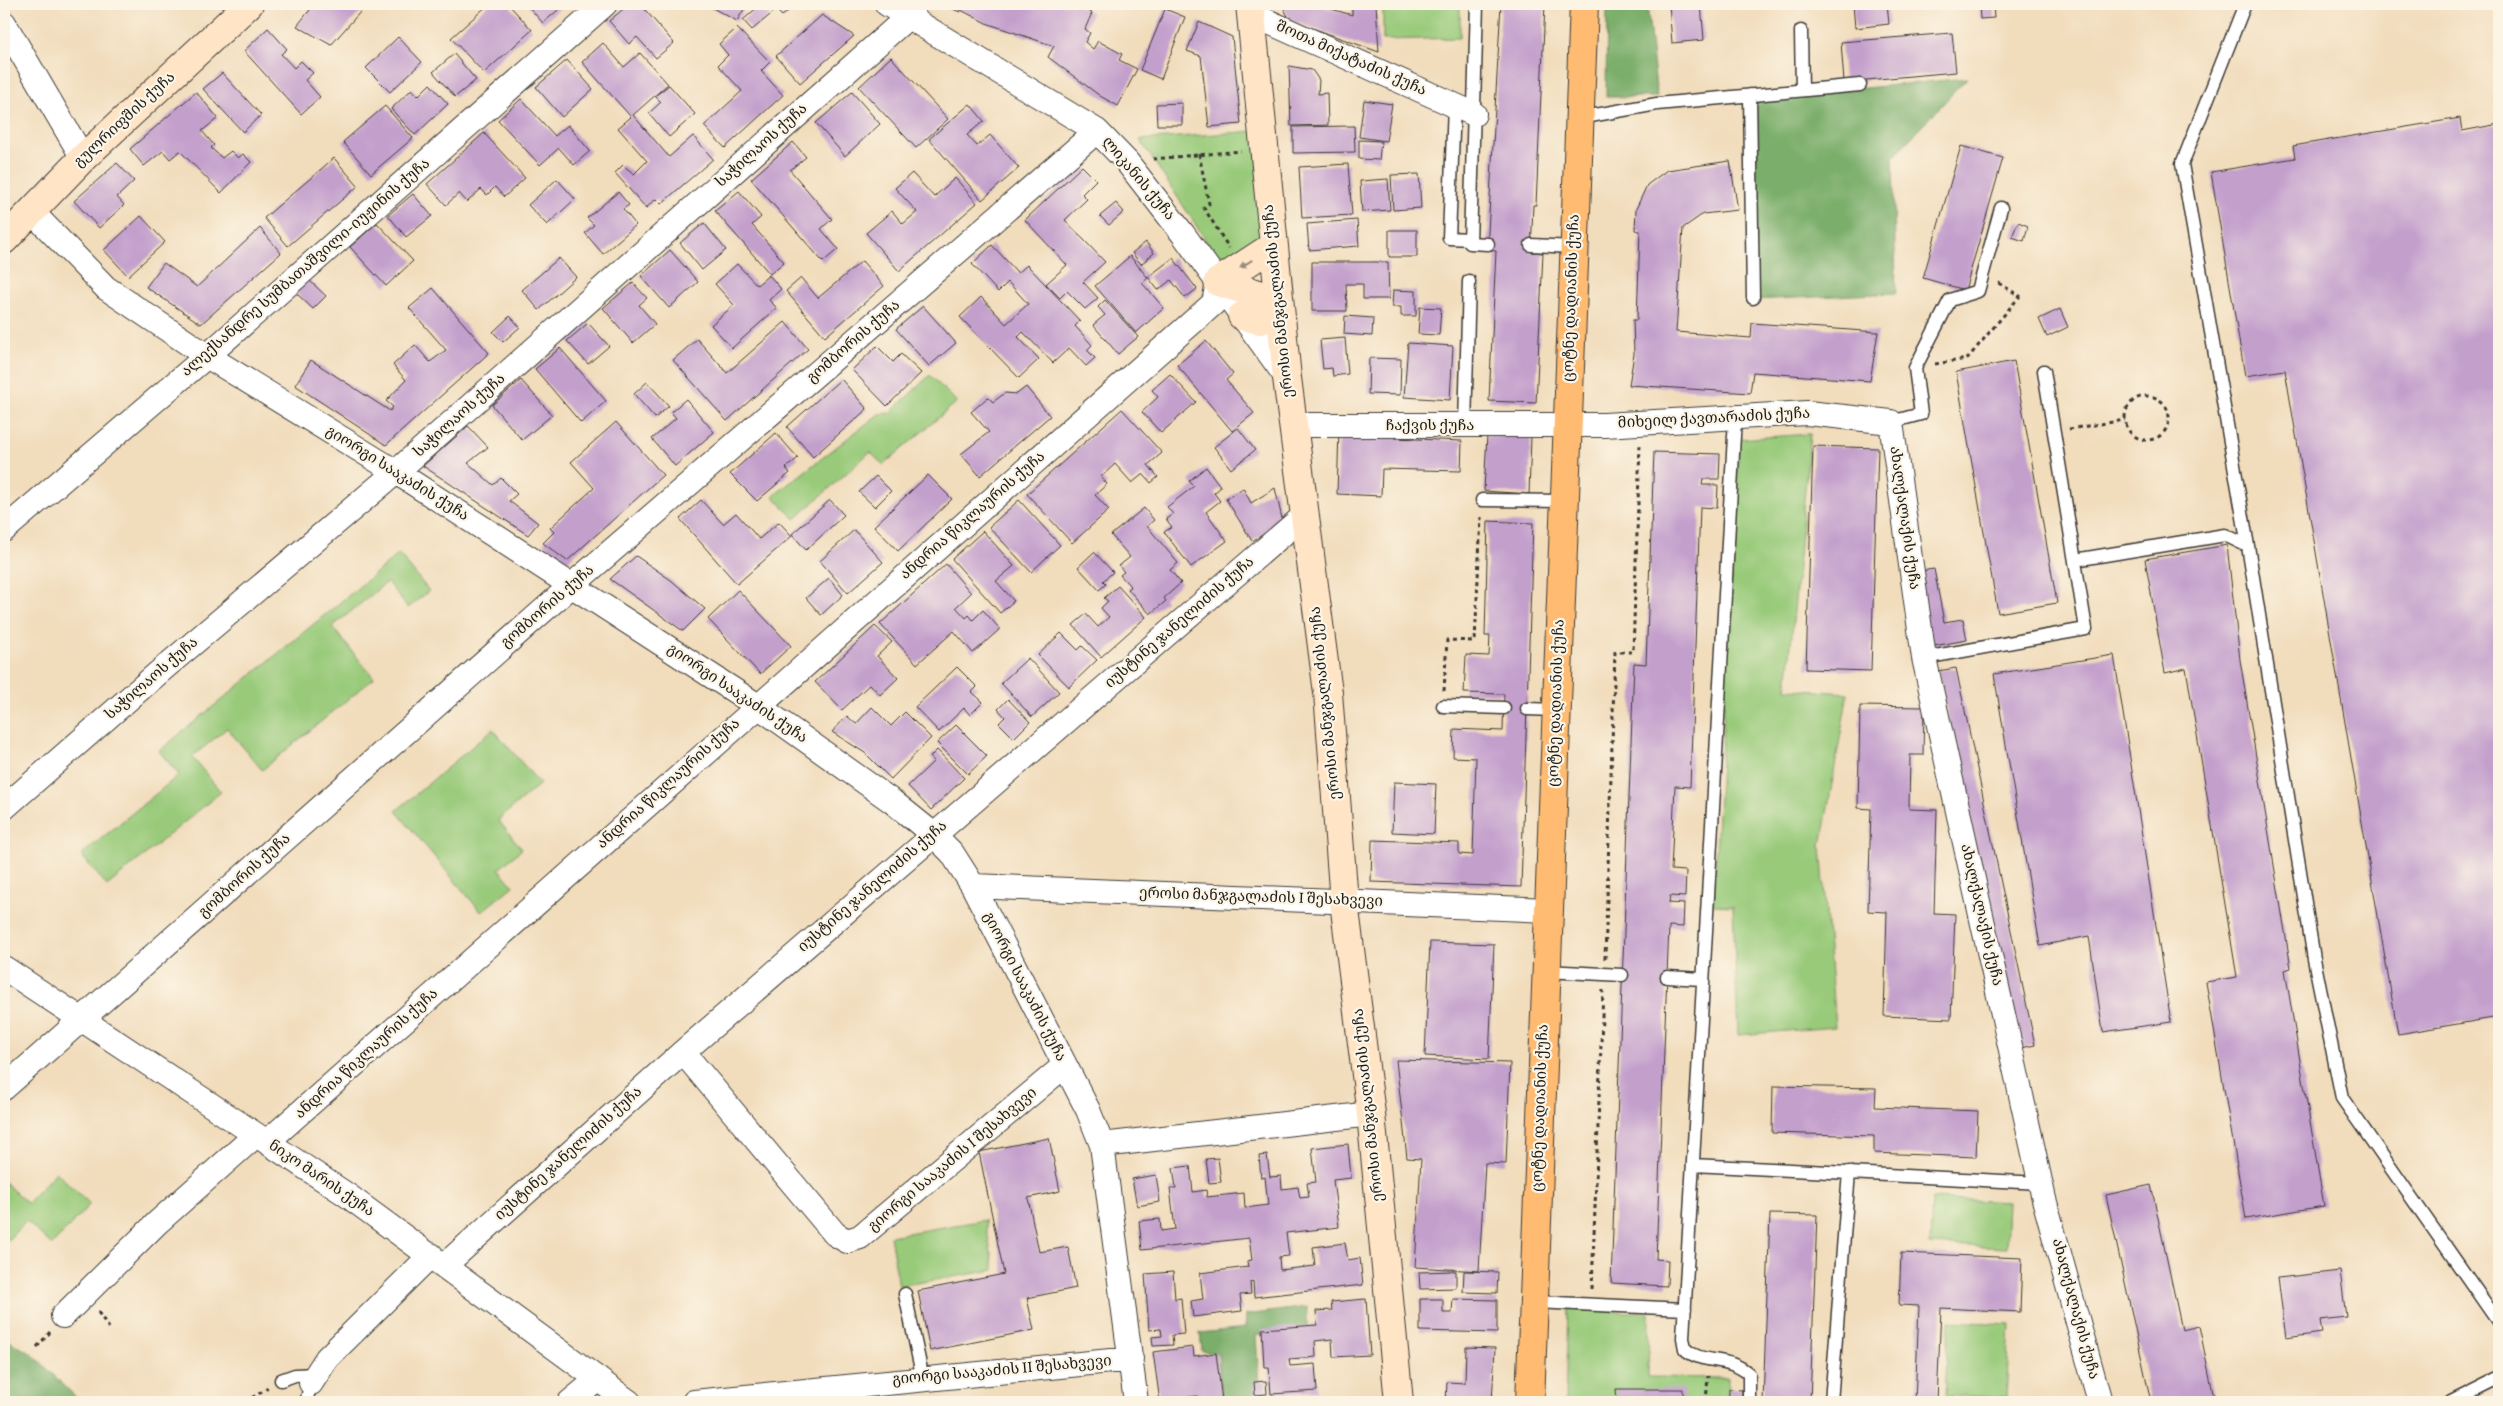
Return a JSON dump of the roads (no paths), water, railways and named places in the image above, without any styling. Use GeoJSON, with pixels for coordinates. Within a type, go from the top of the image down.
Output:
{"type":"FeatureCollection","features":[{"type":"Feature","properties":{"kind":"main road","name":"ცოტნე დადიანის ქუჩა"},"geometry":{"type":"LineString","coordinates":[[1530,1402],[1584,4]]}},
{"type":"Feature","properties":{"kind":"street","name":"გულრიფშის ქუჩა"},"geometry":{"type":"LineString","coordinates":[[4,240],[83,158],[249,4]]}},
{"type":"Feature","properties":{"kind":"street","name":"ალექსანდრე სუმბათაშვილი-იუჟინის ქუჩა"},"geometry":{"type":"LineString","coordinates":[[4,530],[207,356],[605,4]]}},
{"type":"Feature","properties":{"kind":"street","name":"ლიკანის ქუჩა"},"geometry":{"type":"LineString","coordinates":[[887,4],[912,10],[1097,131],[1127,162],[1218,282],[1287,378]]}},
{"type":"Feature","properties":{"kind":"street","name":"შოთა მიქატაძის ქუჩა"},"geometry":{"type":"LineString","coordinates":[[1243,7],[1464,109]]}},
{"type":"Feature","properties":{"kind":"street","name":"ეროსი მანჯგალაძის ქუჩა"},"geometry":{"type":"LineString","coordinates":[[1243,7],[1264,149],[1287,378],[1328,693],[1344,902],[1371,1114],[1398,1402]]}},
{"type":"Feature","properties":{"kind":"street","name":"საჭილაოს ქუჩა"},"geometry":{"type":"LineString","coordinates":[[4,808],[157,674],[396,472],[912,10]]}},
{"type":"Feature","properties":{"kind":"street"},"geometry":{"type":"LineString","coordinates":[[4,23],[83,158]]}},
{"type":"Feature","properties":{"kind":"street","name":"გომბორის ქუჩა"},"geometry":{"type":"LineString","coordinates":[[4,1088],[571,586],[1097,131]]}},
{"type":"Feature","properties":{"kind":"street","name":"გიორგი სააკაძის ქუჩა"},"geometry":{"type":"LineString","coordinates":[[32,212],[106,288],[207,356],[396,472],[758,706],[893,802],[934,835],[952,854],[973,886],[1088,1110],[1102,1145],[1136,1402]]}},
{"type":"Feature","properties":{"kind":"street"},"geometry":{"type":"LineString","coordinates":[[1218,282],[1274,246]]}},
{"type":"Feature","properties":{"kind":"street"},"geometry":{"type":"LineString","coordinates":[[1218,282],[1280,307]]}},
{"type":"Feature","properties":{"kind":"street","name":"ანდრია წიკლაურის ქუჩა"},"geometry":{"type":"LineString","coordinates":[[63,1316],[157,1223],[262,1139],[758,706],[1214,303],[1218,282]]}},
{"type":"Feature","properties":{"kind":"street"},"geometry":{"type":"LineString","coordinates":[[1242,316],[1260,320],[1280,307]]}},
{"type":"Feature","properties":{"kind":"street","name":"მიხეილ ქავთარაძის ქუჩა"},"geometry":{"type":"LineString","coordinates":[[1567,425],[1641,424],[1808,413],[1890,422]]}},
{"type":"Feature","properties":{"kind":"street","name":"ახალქალაქის ქუჩა"},"geometry":{"type":"LineString","coordinates":[[1890,422],[1924,658],[2041,1183],[2100,1402]]}},
{"type":"Feature","properties":{"kind":"street","name":"ჩაქვის ქუჩა"},"geometry":{"type":"LineString","coordinates":[[1293,425],[1567,425]]}},
{"type":"Feature","properties":{"kind":"street","name":"იუსტინე ჯანელიძის ქუჩა"},"geometry":{"type":"LineString","coordinates":[[311,1386],[327,1358],[438,1260],[683,1052],[1306,514]]}},
{"type":"Feature","properties":{"kind":"street","name":"ეროსი მანჯგალაძის I შესახვევი"},"geometry":{"type":"LineString","coordinates":[[973,886],[1548,910]]}},
{"type":"Feature","properties":{"kind":"street","name":"ნიკო მარის ქუჩა"},"geometry":{"type":"LineString","coordinates":[[4,968],[347,1195],[629,1402]]}},
{"type":"Feature","properties":{"kind":"street","name":"გიორგი სააკაძის I შესახვევი"},"geometry":{"type":"LineString","coordinates":[[683,1052],[835,1234],[847,1241],[860,1237],[1064,1066]]}},
{"type":"Feature","properties":{"kind":"street"},"geometry":{"type":"LineString","coordinates":[[1102,1145],[1371,1114]]}},
{"type":"Feature","properties":{"kind":"street","name":"გიორგი სააკაძის II შესახვევი"},"geometry":{"type":"LineString","coordinates":[[694,1402],[1131,1359]]}},
{"type":"Feature","properties":{"kind":"street"},"geometry":{"type":"LineString","coordinates":[[570,1402],[598,1379]]}},
{"type":"Feature","properties":{"kind":"lane"},"geometry":{"type":"LineString","coordinates":[[1470,239],[1449,238],[1477,4]]}},
{"type":"Feature","properties":{"kind":"lane"},"geometry":{"type":"LineString","coordinates":[[2245,4],[2182,164],[2248,546],[2314,959],[2342,1098],[2499,1323]]}},
{"type":"Feature","properties":{"kind":"lane"},"geometry":{"type":"LineString","coordinates":[[1801,31],[1802,90]]}},
{"type":"Feature","properties":{"kind":"lane"},"geometry":{"type":"LineString","coordinates":[[1579,118],[1656,104],[1860,85]]}},
{"type":"Feature","properties":{"kind":"lane"},"geometry":{"type":"LineString","coordinates":[[1750,95],[1752,298]]}},
{"type":"Feature","properties":{"kind":"lane"},"geometry":{"type":"LineString","coordinates":[[1464,109],[1470,243],[1488,244]]}},
{"type":"Feature","properties":{"kind":"lane"},"geometry":{"type":"LineString","coordinates":[[1890,422],[1921,414],[1914,368],[1950,300],[1978,291],[2001,208]]}},
{"type":"Feature","properties":{"kind":"lane"},"geometry":{"type":"LineString","coordinates":[[1532,245],[1574,247]]}},
{"type":"Feature","properties":{"kind":"lane"},"geometry":{"type":"LineString","coordinates":[[1465,426],[1469,281]]}},
{"type":"Feature","properties":{"kind":"lane"},"geometry":{"type":"LineString","coordinates":[[1924,658],[2086,629],[2044,371]]}},
{"type":"Feature","properties":{"kind":"lane"},"geometry":{"type":"LineString","coordinates":[[1735,418],[1702,979],[1684,1349],[1691,1355],[1739,1365],[1749,1374],[1749,1402]]}},
{"type":"Feature","properties":{"kind":"lane"},"geometry":{"type":"LineString","coordinates":[[1482,500],[1564,501]]}},
{"type":"Feature","properties":{"kind":"lane"},"geometry":{"type":"LineString","coordinates":[[2075,560],[2224,535],[2248,546]]}},
{"type":"Feature","properties":{"kind":"lane"},"geometry":{"type":"LineString","coordinates":[[1444,706],[1504,708]]}},
{"type":"Feature","properties":{"kind":"lane"},"geometry":{"type":"LineString","coordinates":[[1527,709],[1556,710]]}},
{"type":"Feature","properties":{"kind":"lane"},"geometry":{"type":"LineString","coordinates":[[1546,971],[1622,975]]}},
{"type":"Feature","properties":{"kind":"lane"},"geometry":{"type":"LineString","coordinates":[[1667,977],[1702,979]]}},
{"type":"Feature","properties":{"kind":"lane"},"geometry":{"type":"LineString","coordinates":[[1693,1164],[2041,1183]]}},
{"type":"Feature","properties":{"kind":"lane"},"geometry":{"type":"LineString","coordinates":[[1830,1402],[1849,1172]]}},
{"type":"Feature","properties":{"kind":"lane"},"geometry":{"type":"LineString","coordinates":[[905,1294],[923,1379]]}},
{"type":"Feature","properties":{"kind":"lane"},"geometry":{"type":"LineString","coordinates":[[1534,1302],[1685,1309]]}},
{"type":"Feature","properties":{"kind":"lane"},"geometry":{"type":"LineString","coordinates":[[281,1380],[295,1375],[311,1386]]}},
{"type":"Feature","properties":{"kind":"lane"},"geometry":{"type":"LineString","coordinates":[[2450,1402],[2499,1378]]}}]}
